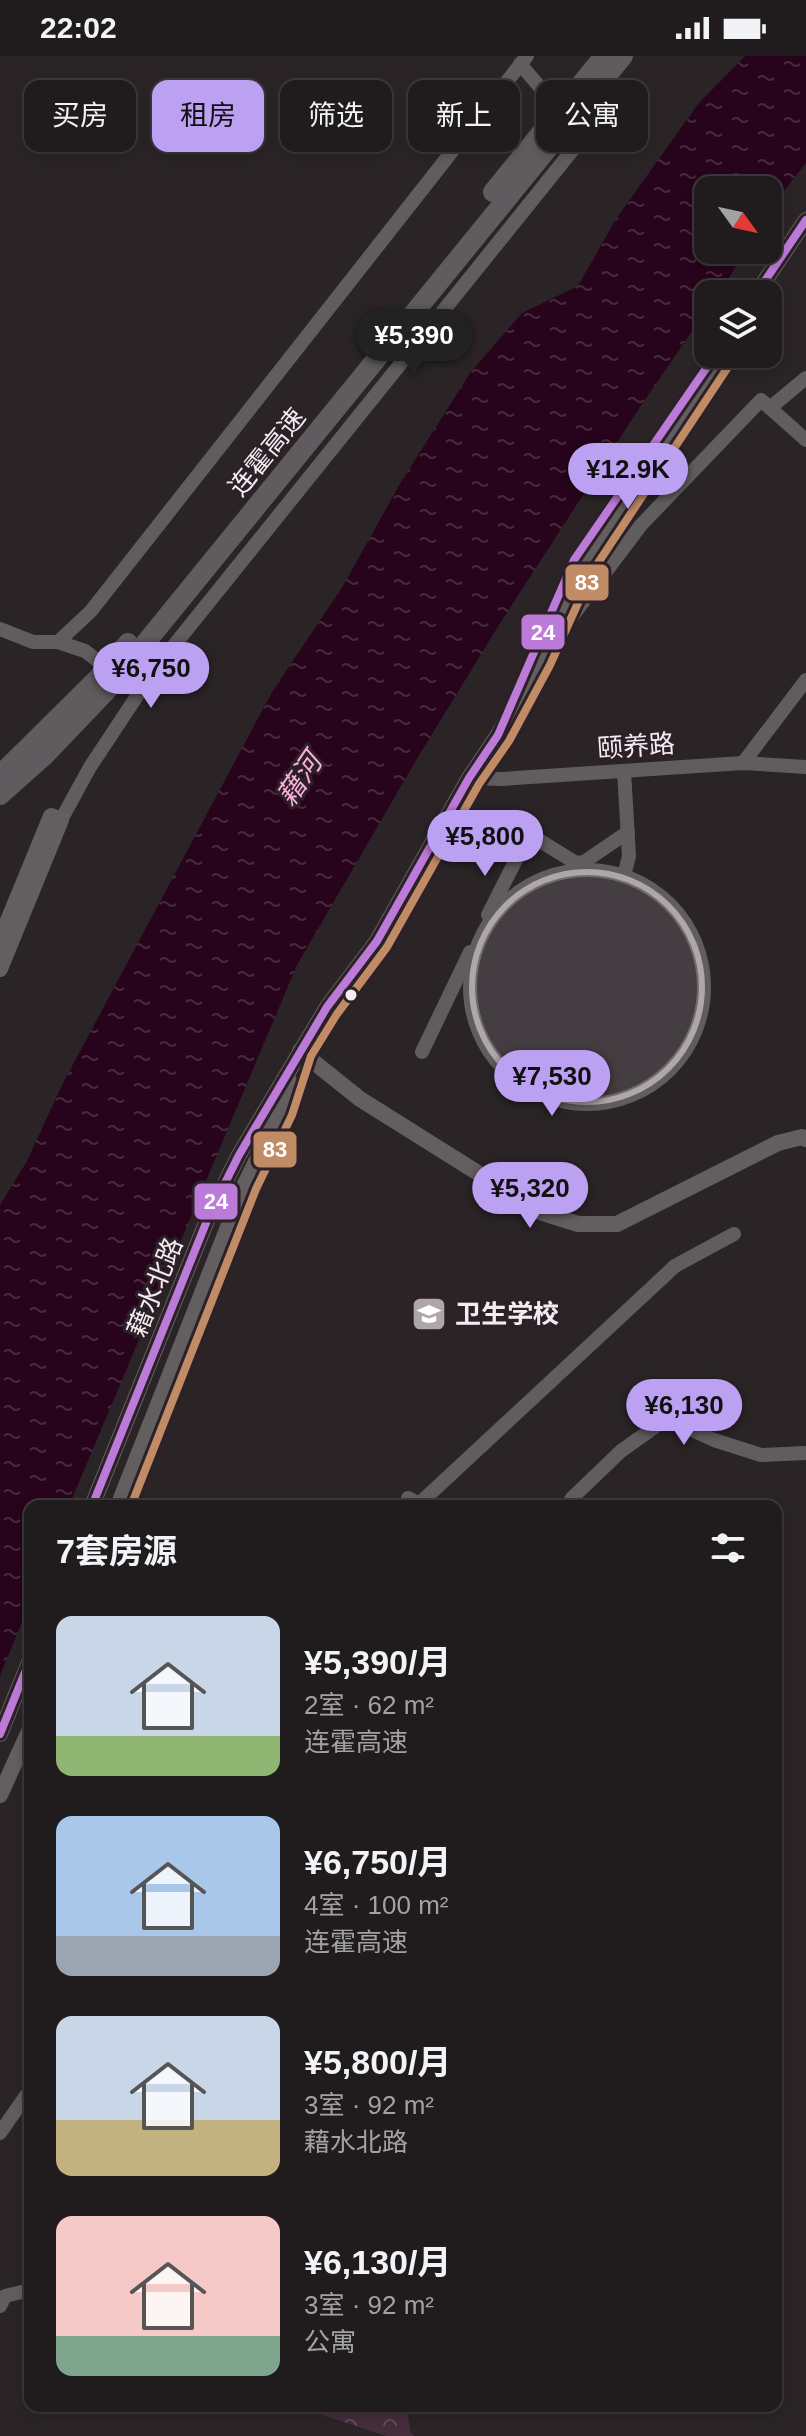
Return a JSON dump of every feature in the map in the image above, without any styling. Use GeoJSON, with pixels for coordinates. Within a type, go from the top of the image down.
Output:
{"type":"FeatureCollection","features":[{"type":"Feature","properties":{"kind":"highway","name":"连霍高速"},"geometry":{"type":"LineString","coordinates":[[589,80],[604,56]]}},
{"type":"Feature","properties":{"kind":"highway","name":"连霍高速"},"geometry":{"type":"LineString","coordinates":[[599,80],[623,56]]}},
{"type":"Feature","properties":{"kind":"highway","name":"连霍高速"},"geometry":{"type":"LineString","coordinates":[[0,795],[44,756],[536,151]]}},
{"type":"Feature","properties":{"kind":"highway","name":"连霍高速"},"geometry":{"type":"LineString","coordinates":[[0,775],[103,684]]}},
{"type":"Feature","properties":{"kind":"main road"},"geometry":{"type":"LineString","coordinates":[[765,280],[806,220]]}},
{"type":"Feature","properties":{"kind":"main road"},"geometry":{"type":"LineString","coordinates":[[772,280],[806,229]]}},
{"type":"Feature","properties":{"kind":"main road","name":"藉水北路"},"geometry":{"type":"LineString","coordinates":[[498,735],[574,560],[706,368]]}},
{"type":"Feature","properties":{"kind":"main road","name":"藉水北路"},"geometry":{"type":"LineString","coordinates":[[94,1500],[210,1213],[239,1155],[327,1007],[377,941],[469,778],[498,735],[539,660],[581,566],[713,368]]}},
{"type":"Feature","properties":{"kind":"main road"},"geometry":{"type":"LineString","coordinates":[[0,940],[51,816],[61,820],[0,969]]}},
{"type":"Feature","properties":{"kind":"main road"},"geometry":{"type":"LineString","coordinates":[[300,1051],[360,1099],[540,1212],[578,1224],[617,1224],[778,1143],[802,1137],[806,1139]]}},
{"type":"Feature","properties":{"kind":"main road","name":"藉水北路"},"geometry":{"type":"LineString","coordinates":[[120,1500],[245,1184],[281,1111],[300,1051]]}},
{"type":"Feature","properties":{"kind":"main road"},"geometry":{"type":"LineString","coordinates":[[0,1734],[24,1675]]}},
{"type":"Feature","properties":{"kind":"main road"},"geometry":{"type":"LineString","coordinates":[[0,1795],[24,1742]]}},
{"type":"Feature","properties":{"kind":"street"},"geometry":{"type":"LineString","coordinates":[[58,642],[91,611],[523,60],[583,137],[157,666],[90,767],[61,820]]}},
{"type":"Feature","properties":{"kind":"street"},"geometry":{"type":"LineString","coordinates":[[539,660],[641,525],[765,404],[806,378]]}},
{"type":"Feature","properties":{"kind":"street"},"geometry":{"type":"LineString","coordinates":[[765,404],[806,440]]}},
{"type":"Feature","properties":{"kind":"street"},"geometry":{"type":"LineString","coordinates":[[0,629],[33,642],[58,642],[85,651],[139,693]]}},
{"type":"Feature","properties":{"kind":"street"},"geometry":{"type":"LineString","coordinates":[[743,763],[806,680]]}},
{"type":"Feature","properties":{"kind":"street","name":"颐养路"},"geometry":{"type":"LineString","coordinates":[[469,778],[501,779],[743,763],[806,767]]}},
{"type":"Feature","properties":{"kind":"street"},"geometry":{"type":"LineString","coordinates":[[624,771],[629,856],[624,876]]}},
{"type":"Feature","properties":{"kind":"street"},"geometry":{"type":"LineString","coordinates":[[422,1052],[529,834],[576,863],[584,862],[628,832]]}},
{"type":"Feature","properties":{"kind":"street"},"geometry":{"type":"LineString","coordinates":[[580,870],[606,871],[624,876],[642,883],[662,897],[680,915],[693,937],[703,973],[703,999],[698,1023],[672,1067],[642,1090],[594,1104],[544,1096],[502,1068],[481,1037],[471,1000],[471,975],[476,950],[494,916],[511,898],[532,884],[556,874],[580,870]]}},
{"type":"Feature","properties":{"kind":"street"},"geometry":{"type":"LineString","coordinates":[[423,1500],[675,1266],[734,1234]]}},
{"type":"Feature","properties":{"kind":"street"},"geometry":{"type":"LineString","coordinates":[[571,1500],[621,1451],[659,1424],[679,1424],[714,1440],[761,1455],[806,1453]]}},
{"type":"Feature","properties":{"kind":"street"},"geometry":{"type":"LineString","coordinates":[[408,1498],[412,1500]]}},
{"type":"Feature","properties":{"kind":"street"},"geometry":{"type":"LineString","coordinates":[[0,2133],[24,2099]]}},
{"type":"Feature","properties":{"kind":"street"},"geometry":{"type":"LineString","coordinates":[[0,2306],[5,2296],[24,2291]]}},
{"type":"Feature","properties":{"kind":"highlighted area"},"geometry":{"type":"Polygon","coordinates":[[[606,871],[652,889],[680,915],[698,949],[703,999],[687,1046],[663,1075],[619,1099],[568,1102],[533,1091],[494,1058],[473,1013],[471,975],[487,927],[521,890],[556,874],[606,871]]]}},
{"type":"Feature","properties":{"kind":"green space"},"geometry":{"type":"Polygon","coordinates":[[[314,2412],[408,2412],[410,2431],[414,2436],[386,2436],[314,2412]]]}},
{"type":"Feature","properties":{"kind":"water","name":"藉河"},"geometry":{"type":"Polygon","coordinates":[[[745,56],[806,56],[806,163],[782,194],[782,176],[694,176],[694,264],[738,264],[727,280],[694,280],[694,328],[499,625],[297,965],[72,1500],[24,1500],[24,1617],[0,1676],[0,1205],[27,1161],[62,1085],[272,692],[343,586],[401,482],[470,373],[522,313],[578,286],[616,219],[698,104],[745,56]]]}},
{"type":"Feature","properties":{"kind":"transit line","name":"24"},"geometry":{"type":"LineString","coordinates":[[765,280],[806,220]]}},
{"type":"Feature","properties":{"kind":"transit line","name":"24"},"geometry":{"type":"LineString","coordinates":[[94,1500],[210,1213],[239,1155],[327,1007],[377,941],[469,778],[498,735],[574,560],[706,368]]}},
{"type":"Feature","properties":{"kind":"transit line","name":"83"},"geometry":{"type":"LineString","coordinates":[[133,1500],[256,1189],[292,1115],[311,1056],[337,1014],[387,947],[479,784],[509,741],[550,665],[592,572],[727,368]]}},
{"type":"Feature","properties":{"kind":"transit line","name":"24"},"geometry":{"type":"LineString","coordinates":[[0,1734],[24,1675]]}},
{"type":"Feature","properties":{"kind":"place","name":"卫生学校"},"geometry":{"type":"Point","coordinates":[429,1314]}}]}
